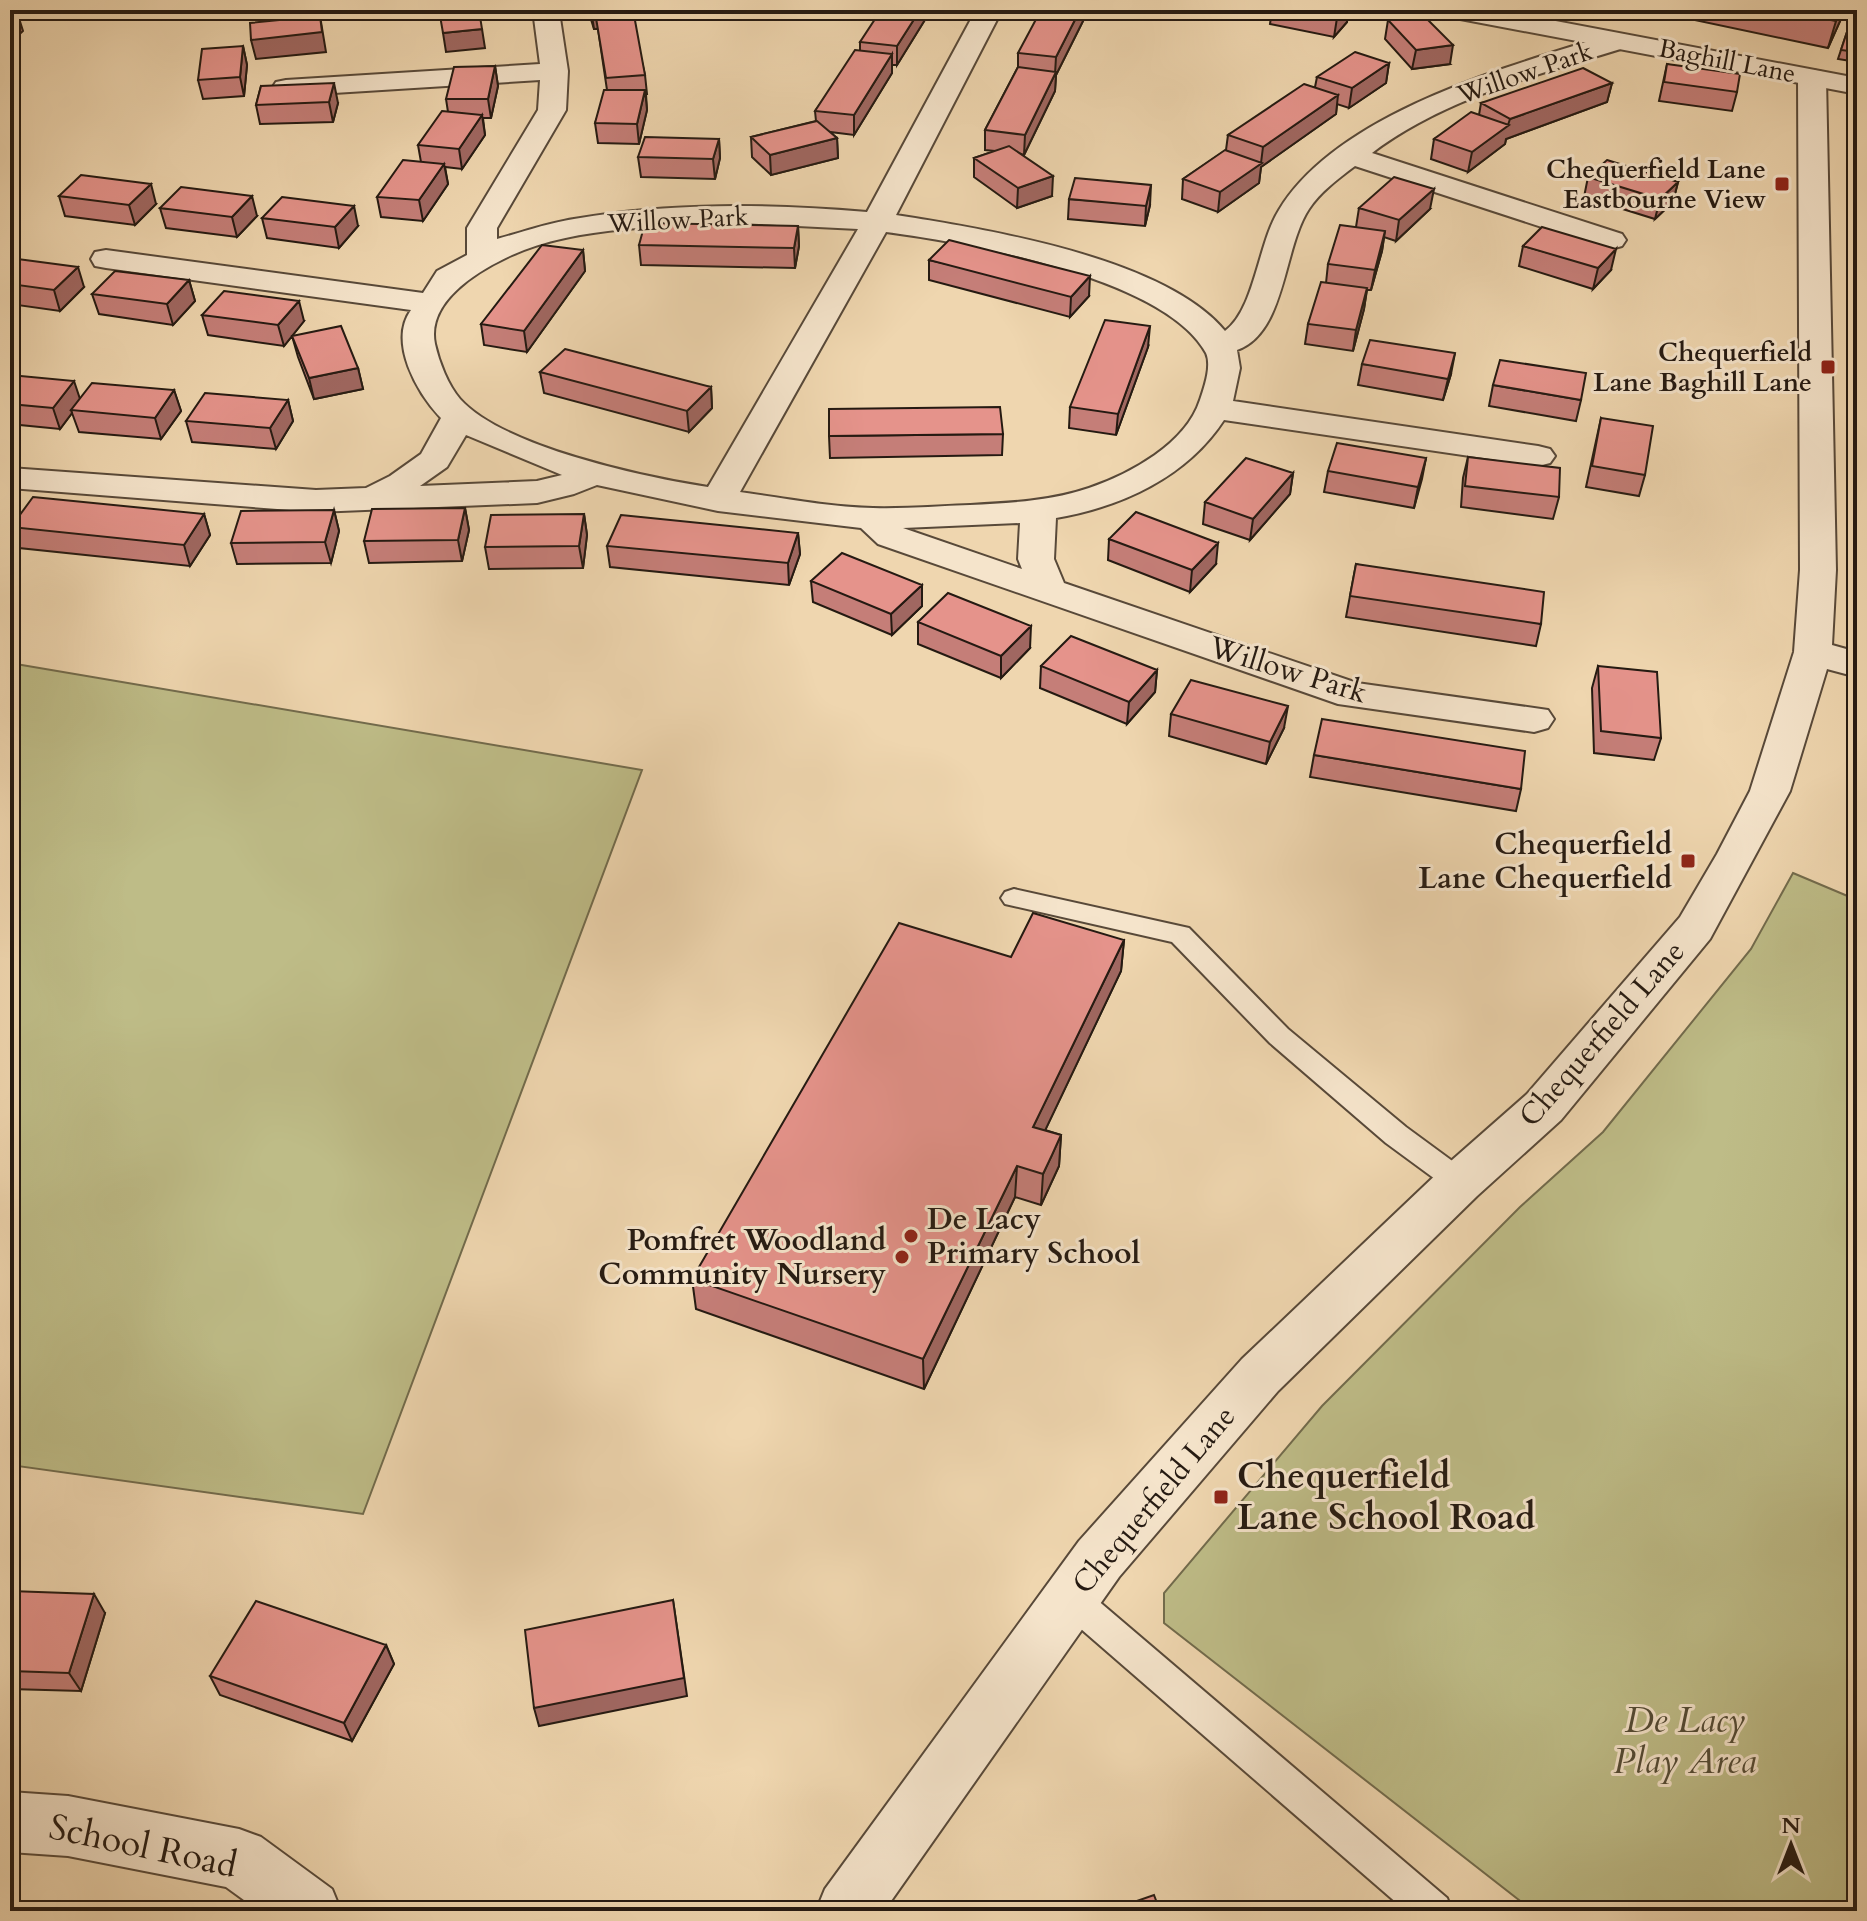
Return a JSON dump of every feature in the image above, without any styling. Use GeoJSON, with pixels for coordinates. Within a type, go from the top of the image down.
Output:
{"type":"FeatureCollection","features":[{"type":"Feature","properties":{"kind":"street"},"geometry":{"type":"LineString","coordinates":[[482,255],[482,228],[552,110],[554,71],[547,18],[541,10]]}},
{"type":"Feature","properties":{"kind":"street"},"geometry":{"type":"LineString","coordinates":[[718,500],[877,222],[989,10]]}},
{"type":"Feature","properties":{"kind":"street","name":"Baghill Lane"},"geometry":{"type":"LineString","coordinates":[[1455,10],[1624,30],[1812,78],[1857,86]]}},
{"type":"Feature","properties":{"kind":"street","name":"Willow Park"},"geometry":{"type":"LineString","coordinates":[[1216,346],[1234,340],[1246,331],[1291,214],[1305,193],[1350,155],[1397,122],[1475,87],[1624,30]]}},
{"type":"Feature","properties":{"kind":"street"},"geometry":{"type":"LineString","coordinates":[[286,88],[554,71]]}},
{"type":"Feature","properties":{"kind":"street","name":"Chequerfield Lane"},"geometry":{"type":"LineString","coordinates":[[847,1911],[1099,1559],[1260,1375],[1460,1182],[1544,1107],[1695,928],[1738,854],[1770,791],[1813,652],[1818,570],[1812,78]]}},
{"type":"Feature","properties":{"kind":"street"},"geometry":{"type":"LineString","coordinates":[[1350,155],[1611,240]]}},
{"type":"Feature","properties":{"kind":"street","name":"Willow Park"},"geometry":{"type":"LineString","coordinates":[[777,215],[877,222],[936,230],[1079,265],[1143,289],[1187,313],[1209,331],[1224,361],[1213,408],[1188,445],[1147,477],[1109,493],[1038,513],[872,519],[718,500],[593,474],[519,448],[484,432],[449,408],[430,378],[418,346],[418,323],[428,303],[448,279],[482,255],[542,235],[662,216],[777,215]]}},
{"type":"Feature","properties":{"kind":"street"},"geometry":{"type":"LineString","coordinates":[[106,259],[428,303]]}},
{"type":"Feature","properties":{"kind":"street"},"geometry":{"type":"LineString","coordinates":[[1213,408],[1538,456]]}},
{"type":"Feature","properties":{"kind":"street"},"geometry":{"type":"LineString","coordinates":[[371,500],[435,460],[460,415]]}},
{"type":"Feature","properties":{"kind":"street"},"geometry":{"type":"LineString","coordinates":[[10,478],[248,498],[371,500],[537,492],[562,487],[593,474]]}},
{"type":"Feature","properties":{"kind":"street"},"geometry":{"type":"LineString","coordinates":[[1038,513],[1036,559],[1049,591]]}},
{"type":"Feature","properties":{"kind":"street","name":"Willow Park"},"geometry":{"type":"LineString","coordinates":[[872,519],[891,536],[1352,695],[1534,719]]}},
{"type":"Feature","properties":{"kind":"street"},"geometry":{"type":"LineString","coordinates":[[1813,652],[1857,665]]}},
{"type":"Feature","properties":{"kind":"street","name":"School Road"},"geometry":{"type":"LineString","coordinates":[[10,1822],[68,1826],[239,1859],[310,1911]]}},
{"type":"Feature","properties":{"kind":"lane"},"geometry":{"type":"LineString","coordinates":[[1014,898],[1180,935],[1279,1036],[1396,1135],[1460,1182]]}},
{"type":"Feature","properties":{"kind":"lane"},"geometry":{"type":"LineString","coordinates":[[1070,1598],[1434,1911]]}},
{"type":"Feature","properties":{"kind":"green space"},"geometry":{"type":"Polygon","coordinates":[[[10,663],[642,770],[363,1514],[10,1465],[10,663]]]}},
{"type":"Feature","properties":{"kind":"green space","name":"De Lacy Play Area"},"geometry":{"type":"Polygon","coordinates":[[[1793,873],[1857,900],[1857,1911],[1533,1911],[1164,1623],[1164,1593],[1322,1406],[1520,1207],[1603,1132],[1751,949],[1793,873]]]}},
{"type":"Feature","properties":{"kind":"building"},"geometry":{"type":"Polygon","coordinates":[[[439,10],[479,10],[482,29],[443,33],[439,10]]]}},
{"type":"Feature","properties":{"kind":"building"},"geometry":{"type":"Polygon","coordinates":[[[881,10],[920,10],[897,46],[860,42],[881,10]]]}},
{"type":"Feature","properties":{"kind":"building"},"geometry":{"type":"Polygon","coordinates":[[[1041,10],[1080,10],[1056,57],[1018,53],[1041,10]]]}},
{"type":"Feature","properties":{"kind":"building"},"geometry":{"type":"Polygon","coordinates":[[[1297,10],[1343,10],[1337,18],[1297,10]]]}},
{"type":"Feature","properties":{"kind":"building"},"geometry":{"type":"Polygon","coordinates":[[[1785,10],[1841,10],[1836,21],[1785,10]]]}},
{"type":"Feature","properties":{"kind":"building"},"geometry":{"type":"Polygon","coordinates":[[[634,15],[645,75],[606,78],[596,18],[634,15]]]}},
{"type":"Feature","properties":{"kind":"building"},"geometry":{"type":"Polygon","coordinates":[[[320,16],[322,32],[251,40],[250,23],[320,16]]]}},
{"type":"Feature","properties":{"kind":"building"},"geometry":{"type":"Polygon","coordinates":[[[1424,16],[1453,45],[1416,50],[1388,20],[1424,16]]]}},
{"type":"Feature","properties":{"kind":"building"},"geometry":{"type":"Polygon","coordinates":[[[1848,29],[1857,31],[1857,52],[1841,50],[1848,29]]]}},
{"type":"Feature","properties":{"kind":"building"},"geometry":{"type":"Polygon","coordinates":[[[243,46],[240,77],[198,80],[202,49],[243,46]]]}},
{"type":"Feature","properties":{"kind":"building"},"geometry":{"type":"Polygon","coordinates":[[[855,50],[892,54],[854,115],[815,111],[855,50]]]}},
{"type":"Feature","properties":{"kind":"building"},"geometry":{"type":"Polygon","coordinates":[[[1355,52],[1389,63],[1352,88],[1317,77],[1355,52]]]}},
{"type":"Feature","properties":{"kind":"building"},"geometry":{"type":"Polygon","coordinates":[[[1667,64],[1740,74],[1737,92],[1664,82],[1667,64]]]}},
{"type":"Feature","properties":{"kind":"building"},"geometry":{"type":"Polygon","coordinates":[[[495,66],[488,99],[446,99],[454,67],[495,66]]]}},
{"type":"Feature","properties":{"kind":"building"},"geometry":{"type":"Polygon","coordinates":[[[1018,67],[1056,72],[1025,135],[985,130],[1018,67]]]}},
{"type":"Feature","properties":{"kind":"building"},"geometry":{"type":"Polygon","coordinates":[[[1583,68],[1612,83],[1510,119],[1481,103],[1583,68]]]}},
{"type":"Feature","properties":{"kind":"building"},"geometry":{"type":"Polygon","coordinates":[[[334,83],[329,102],[256,105],[261,86],[334,83]]]}},
{"type":"Feature","properties":{"kind":"building"},"geometry":{"type":"Polygon","coordinates":[[[1304,84],[1338,95],[1263,147],[1228,135],[1304,84]]]}},
{"type":"Feature","properties":{"kind":"building"},"geometry":{"type":"Polygon","coordinates":[[[604,90],[645,90],[637,124],[595,123],[604,90]]]}},
{"type":"Feature","properties":{"kind":"building"},"geometry":{"type":"Polygon","coordinates":[[[442,111],[482,115],[459,149],[418,145],[442,111]]]}},
{"type":"Feature","properties":{"kind":"building"},"geometry":{"type":"Polygon","coordinates":[[[1471,112],[1509,125],[1472,152],[1434,139],[1471,112]]]}},
{"type":"Feature","properties":{"kind":"building"},"geometry":{"type":"Polygon","coordinates":[[[817,121],[837,138],[770,155],[751,137],[817,121]]]}},
{"type":"Feature","properties":{"kind":"building"},"geometry":{"type":"Polygon","coordinates":[[[645,137],[719,139],[713,159],[638,157],[645,137]]]}},
{"type":"Feature","properties":{"kind":"building"},"geometry":{"type":"Polygon","coordinates":[[[1009,146],[1053,176],[1018,188],[974,158],[1009,146]]]}},
{"type":"Feature","properties":{"kind":"building"},"geometry":{"type":"Polygon","coordinates":[[[1225,150],[1262,163],[1220,192],[1183,179],[1225,150]]]}},
{"type":"Feature","properties":{"kind":"building"},"geometry":{"type":"Polygon","coordinates":[[[403,160],[444,164],[419,200],[377,197],[403,160]]]}},
{"type":"Feature","properties":{"kind":"building"},"geometry":{"type":"Polygon","coordinates":[[[1607,160],[1678,182],[1660,199],[1588,177],[1607,160]]]}},
{"type":"Feature","properties":{"kind":"building"},"geometry":{"type":"Polygon","coordinates":[[[81,175],[151,184],[129,205],[59,196],[81,175]]]}},
{"type":"Feature","properties":{"kind":"building"},"geometry":{"type":"Polygon","coordinates":[[[1394,177],[1434,189],[1399,220],[1359,208],[1394,177]]]}},
{"type":"Feature","properties":{"kind":"building"},"geometry":{"type":"Polygon","coordinates":[[[1075,178],[1151,185],[1146,206],[1069,199],[1075,178]]]}},
{"type":"Feature","properties":{"kind":"building"},"geometry":{"type":"Polygon","coordinates":[[[181,187],[252,196],[232,217],[160,208],[181,187]]]}},
{"type":"Feature","properties":{"kind":"building"},"geometry":{"type":"Polygon","coordinates":[[[282,197],[354,206],[335,227],[262,218],[282,197]]]}},
{"type":"Feature","properties":{"kind":"building"},"geometry":{"type":"Polygon","coordinates":[[[645,223],[798,226],[794,248],[639,245],[645,223]]]}},
{"type":"Feature","properties":{"kind":"building"},"geometry":{"type":"Polygon","coordinates":[[[1340,225],[1385,231],[1375,270],[1328,264],[1340,225]]]}},
{"type":"Feature","properties":{"kind":"building"},"geometry":{"type":"Polygon","coordinates":[[[1542,227],[1616,249],[1598,268],[1523,246],[1542,227]]]}},
{"type":"Feature","properties":{"kind":"building"},"geometry":{"type":"Polygon","coordinates":[[[949,240],[1090,276],[1071,297],[929,260],[949,240]]]}},
{"type":"Feature","properties":{"kind":"building"},"geometry":{"type":"Polygon","coordinates":[[[542,245],[583,250],[524,331],[481,324],[542,245]]]}},
{"type":"Feature","properties":{"kind":"building"},"geometry":{"type":"Polygon","coordinates":[[[10,258],[78,267],[54,290],[10,284],[10,258]]]}},
{"type":"Feature","properties":{"kind":"building"},"geometry":{"type":"Polygon","coordinates":[[[115,271],[189,280],[167,304],[92,294],[115,271]]]}},
{"type":"Feature","properties":{"kind":"building"},"geometry":{"type":"Polygon","coordinates":[[[1321,282],[1367,288],[1356,330],[1308,324],[1321,282]]]}},
{"type":"Feature","properties":{"kind":"building"},"geometry":{"type":"Polygon","coordinates":[[[224,291],[299,301],[278,325],[202,315],[224,291]]]}},
{"type":"Feature","properties":{"kind":"building"},"geometry":{"type":"Polygon","coordinates":[[[1105,320],[1150,326],[1118,414],[1070,407],[1105,320]]]}},
{"type":"Feature","properties":{"kind":"building"},"geometry":{"type":"Polygon","coordinates":[[[341,326],[358,368],[309,378],[292,336],[341,326]]]}},
{"type":"Feature","properties":{"kind":"building"},"geometry":{"type":"Polygon","coordinates":[[[1370,340],[1455,353],[1448,379],[1362,364],[1370,340]]]}},
{"type":"Feature","properties":{"kind":"building"},"geometry":{"type":"Polygon","coordinates":[[[565,349],[711,387],[687,411],[540,372],[565,349]]]}},
{"type":"Feature","properties":{"kind":"building"},"geometry":{"type":"Polygon","coordinates":[[[1500,360],[1586,373],[1581,400],[1493,385],[1500,360]]]}},
{"type":"Feature","properties":{"kind":"building"},"geometry":{"type":"Polygon","coordinates":[[[10,375],[74,381],[53,408],[10,404],[10,375]]]}},
{"type":"Feature","properties":{"kind":"building"},"geometry":{"type":"Polygon","coordinates":[[[92,383],[174,390],[155,418],[71,410],[92,383]]]}},
{"type":"Feature","properties":{"kind":"building"},"geometry":{"type":"Polygon","coordinates":[[[205,393],[288,400],[270,428],[186,421],[205,393]]]}},
{"type":"Feature","properties":{"kind":"building"},"geometry":{"type":"Polygon","coordinates":[[[1000,407],[1003,434],[829,436],[829,409],[1000,407]]]}},
{"type":"Feature","properties":{"kind":"building"},"geometry":{"type":"Polygon","coordinates":[[[1601,418],[1653,426],[1645,475],[1592,466],[1601,418]]]}},
{"type":"Feature","properties":{"kind":"building"},"geometry":{"type":"Polygon","coordinates":[[[1337,443],[1426,458],[1418,487],[1328,471],[1337,443]]]}},
{"type":"Feature","properties":{"kind":"building"},"geometry":{"type":"Polygon","coordinates":[[[1468,457],[1560,468],[1559,497],[1465,486],[1468,457]]]}},
{"type":"Feature","properties":{"kind":"building"},"geometry":{"type":"Polygon","coordinates":[[[1246,458],[1293,473],[1253,519],[1205,502],[1246,458]]]}},
{"type":"Feature","properties":{"kind":"building"},"geometry":{"type":"Polygon","coordinates":[[[33,497],[204,514],[184,545],[11,527],[33,497]]]}},
{"type":"Feature","properties":{"kind":"building"},"geometry":{"type":"Polygon","coordinates":[[[465,508],[458,540],[364,541],[372,509],[465,508]]]}},
{"type":"Feature","properties":{"kind":"building"},"geometry":{"type":"Polygon","coordinates":[[[334,510],[325,542],[231,543],[241,511],[334,510]]]}},
{"type":"Feature","properties":{"kind":"building"},"geometry":{"type":"Polygon","coordinates":[[[1136,512],[1218,543],[1192,570],[1109,539],[1136,512]]]}},
{"type":"Feature","properties":{"kind":"building"},"geometry":{"type":"Polygon","coordinates":[[[584,514],[579,546],[485,547],[491,515],[584,514]]]}},
{"type":"Feature","properties":{"kind":"building"},"geometry":{"type":"Polygon","coordinates":[[[621,515],[798,533],[788,563],[607,546],[621,515]]]}},
{"type":"Feature","properties":{"kind":"building"},"geometry":{"type":"Polygon","coordinates":[[[842,553],[922,585],[891,614],[811,581],[842,553]]]}},
{"type":"Feature","properties":{"kind":"building"},"geometry":{"type":"Polygon","coordinates":[[[1356,564],[1544,592],[1541,624],[1350,596],[1356,564]]]}},
{"type":"Feature","properties":{"kind":"building"},"geometry":{"type":"Polygon","coordinates":[[[948,593],[1031,626],[1001,656],[918,622],[948,593]]]}},
{"type":"Feature","properties":{"kind":"building"},"geometry":{"type":"Polygon","coordinates":[[[1071,636],[1157,670],[1129,702],[1041,666],[1071,636]]]}},
{"type":"Feature","properties":{"kind":"building"},"geometry":{"type":"Polygon","coordinates":[[[1598,666],[1657,672],[1661,738],[1601,731],[1598,666]]]}},
{"type":"Feature","properties":{"kind":"building"},"geometry":{"type":"Polygon","coordinates":[[[1191,680],[1288,706],[1270,742],[1171,714],[1191,680]]]}},
{"type":"Feature","properties":{"kind":"building"},"geometry":{"type":"Polygon","coordinates":[[[1322,719],[1525,751],[1521,789],[1314,755],[1322,719]]]}},
{"type":"Feature","properties":{"kind":"building"},"geometry":{"type":"Polygon","coordinates":[[[1033,913],[1124,940],[1033,1127],[1061,1135],[1043,1174],[1017,1166],[923,1359],[692,1279],[899,923],[1011,957],[1033,913]]]}},
{"type":"Feature","properties":{"kind":"building"},"geometry":{"type":"Polygon","coordinates":[[[10,1591],[94,1594],[69,1673],[10,1671],[10,1591]]]}},
{"type":"Feature","properties":{"kind":"building"},"geometry":{"type":"Polygon","coordinates":[[[673,1600],[684,1678],[534,1708],[525,1630],[673,1600]]]}},
{"type":"Feature","properties":{"kind":"building"},"geometry":{"type":"Polygon","coordinates":[[[256,1601],[386,1645],[344,1723],[210,1676],[256,1601]]]}},
{"type":"Feature","properties":{"kind":"building"},"geometry":{"type":"Polygon","coordinates":[[[1154,1895],[1160,1911],[1108,1911],[1154,1895]]]}},
{"type":"Feature","properties":{"kind":"place","name":"Chequerfield Lane Eastbourne View"},"geometry":{"type":"Point","coordinates":[1782,184]}},
{"type":"Feature","properties":{"kind":"place","name":"Chequerfield Lane Baghill Lane"},"geometry":{"type":"Point","coordinates":[1828,367]}},
{"type":"Feature","properties":{"kind":"place","name":"Chequerfield Lane Chequerfield"},"geometry":{"type":"Point","coordinates":[1688,861]}},
{"type":"Feature","properties":{"kind":"place","name":"De Lacy Primary School"},"geometry":{"type":"Point","coordinates":[911,1236]}},
{"type":"Feature","properties":{"kind":"place","name":"Pomfret Woodland Community Nursery"},"geometry":{"type":"Point","coordinates":[902,1257]}},
{"type":"Feature","properties":{"kind":"place","name":"Chequerfield Lane School Road"},"geometry":{"type":"Point","coordinates":[1221,1497]}}]}
